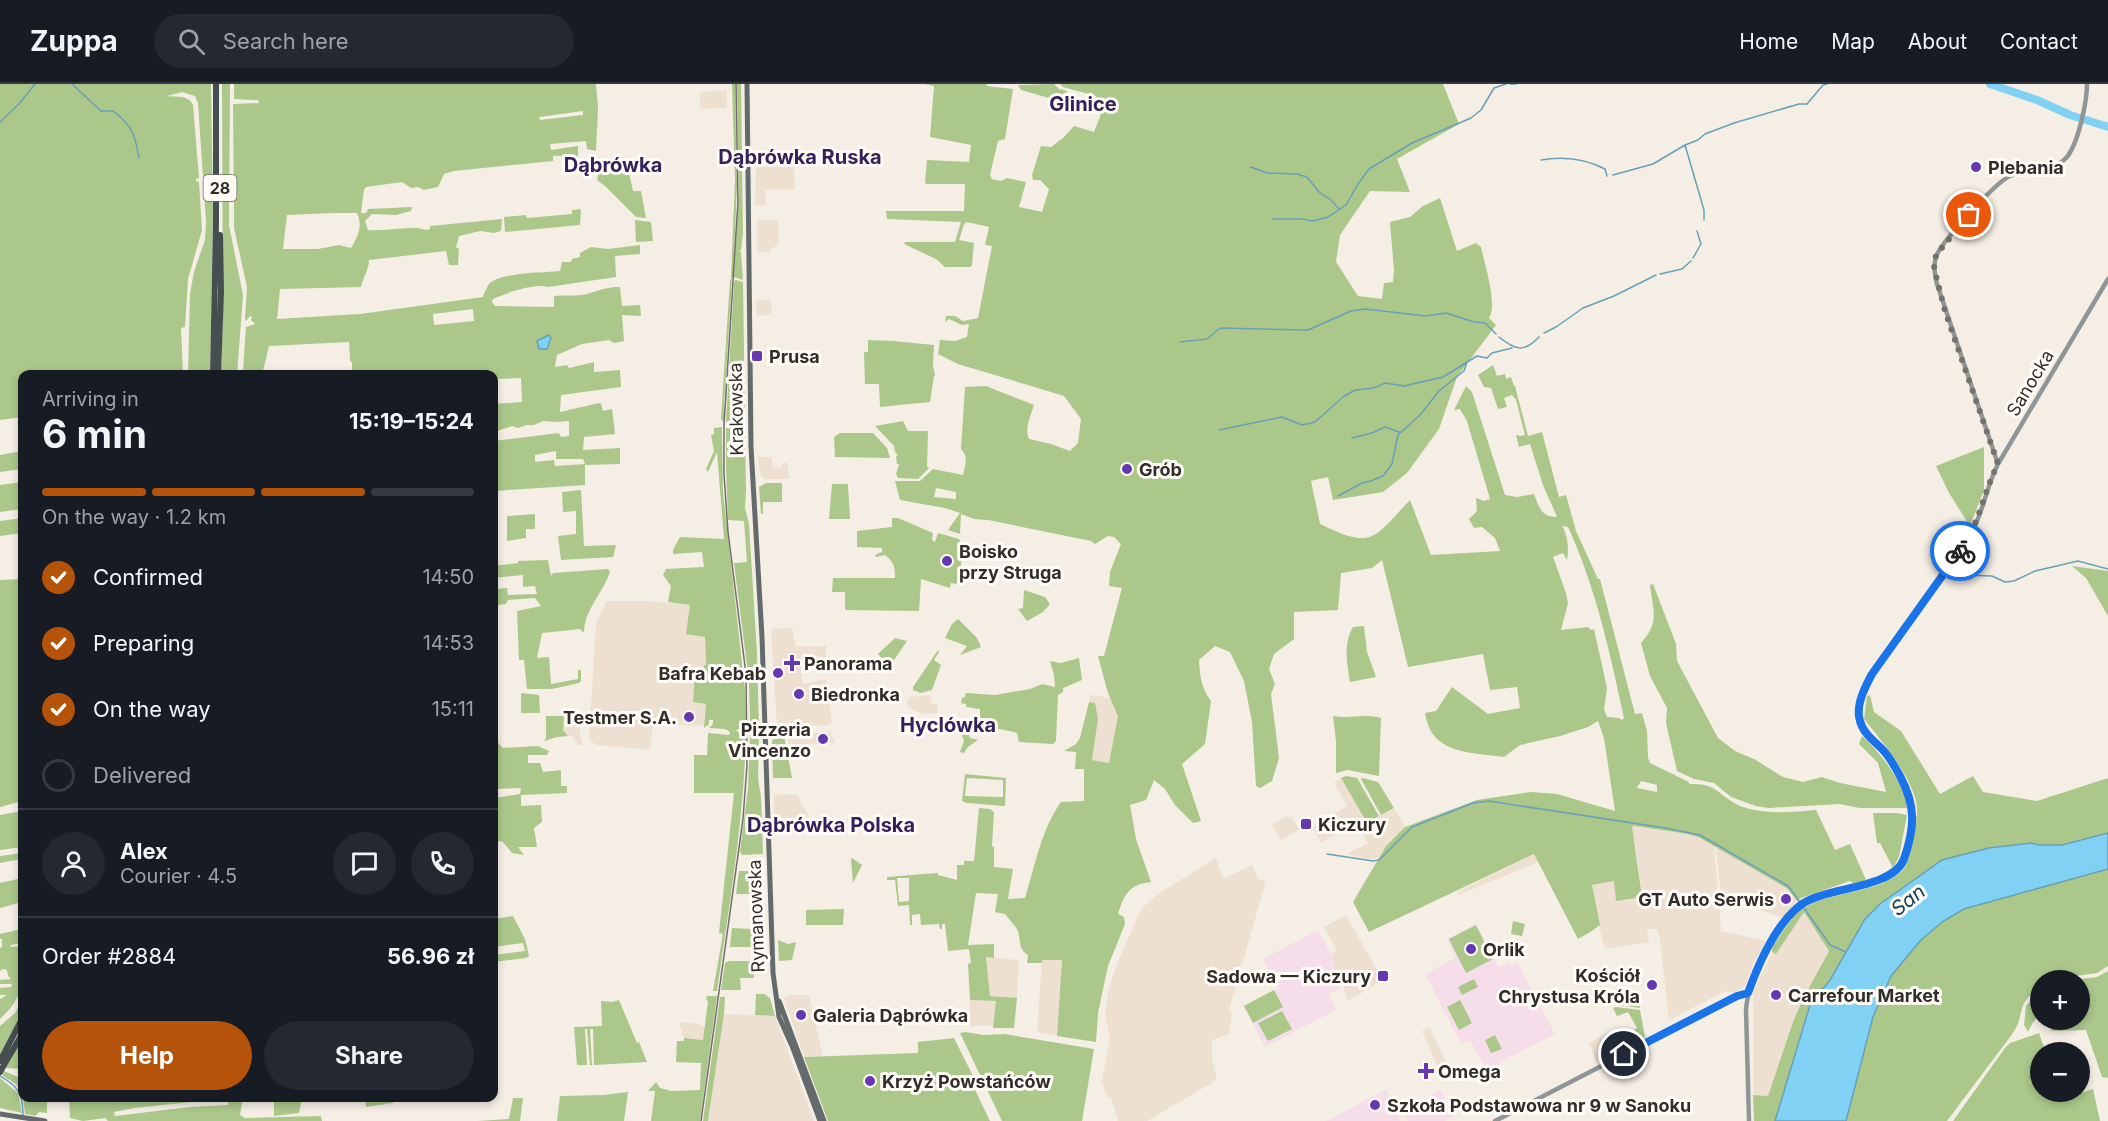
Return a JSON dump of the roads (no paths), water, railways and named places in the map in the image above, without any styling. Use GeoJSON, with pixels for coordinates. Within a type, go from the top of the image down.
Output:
{"type":"FeatureCollection","features":[{"type":"Feature","properties":{"kind":"main road","name":"28"},"geometry":{"type":"LineString","coordinates":[[213,370],[218,84]]}},
{"type":"Feature","properties":{"kind":"main road","name":"28"},"geometry":{"type":"LineString","coordinates":[[218,84],[221,292],[218,370]]}},
{"type":"Feature","properties":{"kind":"main road","name":"Krakowska"},"geometry":{"type":"LineString","coordinates":[[747,84],[751,447],[766,732]]}},
{"type":"Feature","properties":{"kind":"main road","name":"Rymanowska"},"geometry":{"type":"LineString","coordinates":[[766,732],[772,973],[781,1022],[822,1121]]}},
{"type":"Feature","properties":{"kind":"main road"},"geometry":{"type":"LineString","coordinates":[[0,1072],[18,1028]]}},
{"type":"Feature","properties":{"kind":"main road"},"geometry":{"type":"LineString","coordinates":[[3,1060],[18,1039]]}},
{"type":"Feature","properties":{"kind":"main road"},"geometry":{"type":"LineString","coordinates":[[0,1112],[45,1121]]}},
{"type":"Feature","properties":{"kind":"street"},"geometry":{"type":"LineString","coordinates":[[1998,464],[1937,284],[1934,268],[1936,255],[1964,221],[2004,179],[2016,173],[2045,169],[2059,164],[2068,155],[2086,105],[2088,84]]}},
{"type":"Feature","properties":{"kind":"street","name":"Sanocka"},"geometry":{"type":"LineString","coordinates":[[1748,993],[1764,954],[1786,921],[1799,907],[1821,896],[1880,879],[1898,869],[1903,861],[1912,810],[1908,792],[1891,760],[1861,725],[1859,718],[1861,701],[1872,674],[1970,536],[1998,464],[2108,279]]}},
{"type":"Feature","properties":{"kind":"street"},"geometry":{"type":"LineString","coordinates":[[1495,1121],[1737,996],[1748,993],[1746,1037],[1749,1121]]}},
{"type":"Feature","properties":{"kind":"water"},"geometry":{"type":"Polygon","coordinates":[[[549,335],[551,338],[547,349],[539,349],[537,341],[549,335]]]}},
{"type":"Feature","properties":{"kind":"water","name":"San"},"geometry":{"type":"Polygon","coordinates":[[[2108,833],[2108,869],[1964,909],[1942,922],[1920,941],[1891,976],[1873,1017],[1846,1121],[1775,1121],[1810,1005],[1830,980],[1865,919],[1880,904],[1942,860],[1989,848],[2031,843],[2062,845],[2108,833]]]}},
{"type":"Feature","properties":{"kind":"waterway"},"geometry":{"type":"LineString","coordinates":[[0,122],[35,84]]}},
{"type":"Feature","properties":{"kind":"waterway"},"geometry":{"type":"LineString","coordinates":[[72,84],[101,111],[113,111],[125,121],[134,137],[139,158]]}},
{"type":"Feature","properties":{"kind":"waterway"},"geometry":{"type":"LineString","coordinates":[[1273,219],[1313,221],[1328,217],[1346,205],[1369,169],[1412,143],[1471,118],[1481,110],[1494,88],[1506,84]]}},
{"type":"Feature","properties":{"kind":"waterway"},"geometry":{"type":"LineString","coordinates":[[1510,84],[1516,84]]}},
{"type":"Feature","properties":{"kind":"waterway"},"geometry":{"type":"LineString","coordinates":[[1613,175],[1653,164],[1705,134],[1734,123],[1799,104],[1807,104],[1823,85],[1827,84]]}},
{"type":"Feature","properties":{"kind":"waterway"},"geometry":{"type":"LineString","coordinates":[[1990,84],[2108,127]]}},
{"type":"Feature","properties":{"kind":"waterway"},"geometry":{"type":"LineString","coordinates":[[1685,145],[1704,210],[1704,220]]}},
{"type":"Feature","properties":{"kind":"waterway"},"geometry":{"type":"LineString","coordinates":[[1541,160],[1557,158],[1581,160],[1605,169],[1607,176]]}},
{"type":"Feature","properties":{"kind":"waterway"},"geometry":{"type":"LineString","coordinates":[[1251,167],[1267,173],[1297,174],[1307,177],[1319,192],[1339,209]]}},
{"type":"Feature","properties":{"kind":"waterway"},"geometry":{"type":"LineString","coordinates":[[1693,258],[1701,244],[1697,231]]}},
{"type":"Feature","properties":{"kind":"waterway"},"geometry":{"type":"LineString","coordinates":[[1660,274],[1682,269],[1691,261]]}},
{"type":"Feature","properties":{"kind":"waterway"},"geometry":{"type":"LineString","coordinates":[[1544,333],[1583,308],[1614,296],[1656,275]]}},
{"type":"Feature","properties":{"kind":"waterway"},"geometry":{"type":"LineString","coordinates":[[1180,342],[1207,339],[1220,328],[1308,330],[1351,311],[1365,309],[1426,316],[1446,313],[1485,323],[1496,334]]}},
{"type":"Feature","properties":{"kind":"waterway"},"geometry":{"type":"LineString","coordinates":[[1499,337],[1519,348],[1529,346],[1539,337]]}},
{"type":"Feature","properties":{"kind":"waterway"},"geometry":{"type":"LineString","coordinates":[[1219,430],[1282,417],[1302,425],[1315,422],[1343,397],[1355,390],[1374,388],[1385,383],[1404,386],[1443,377],[1477,356],[1487,358],[1492,353],[1512,348]]}},
{"type":"Feature","properties":{"kind":"waterway"},"geometry":{"type":"LineString","coordinates":[[1338,496],[1362,483],[1383,476],[1392,464],[1398,435],[1420,415],[1439,391],[1464,371],[1467,362]]}},
{"type":"Feature","properties":{"kind":"waterway"},"geometry":{"type":"LineString","coordinates":[[1352,438],[1385,427],[1399,432]]}},
{"type":"Feature","properties":{"kind":"waterway"},"geometry":{"type":"LineString","coordinates":[[1955,569],[1961,575],[1992,576],[2005,582],[2014,581],[2035,571],[2078,561],[2108,569]]}},
{"type":"Feature","properties":{"kind":"waterway"},"geometry":{"type":"LineString","coordinates":[[1327,854],[1379,860],[1412,827],[1473,803],[1489,801],[1700,835],[1788,886],[1799,901]]}},
{"type":"Feature","properties":{"kind":"waterway"},"geometry":{"type":"LineString","coordinates":[[1804,908],[1830,945],[1846,952]]}},
{"type":"Feature","properties":{"kind":"waterway"},"geometry":{"type":"LineString","coordinates":[[0,1076],[18,1091]]}},
{"type":"Feature","properties":{"kind":"waterway"},"geometry":{"type":"LineString","coordinates":[[22,1102],[23,1116]]}},
{"type":"Feature","properties":{"kind":"railway"},"geometry":{"type":"LineString","coordinates":[[701,1121],[743,819],[747,765],[746,674],[728,532],[724,474],[724,425],[738,201],[736,84]]}},
{"type":"Feature","properties":{"kind":"place","name":"Plebania"},"geometry":{"type":"Point","coordinates":[1976,167]}},
{"type":"Feature","properties":{"kind":"place","name":"Prusa"},"geometry":{"type":"Point","coordinates":[757,356]}},
{"type":"Feature","properties":{"kind":"place","name":"Grób"},"geometry":{"type":"Point","coordinates":[1127,469]}},
{"type":"Feature","properties":{"kind":"place","name":"Boisko przy Struga"},"geometry":{"type":"Point","coordinates":[947,561]}},
{"type":"Feature","properties":{"kind":"place","name":"Panorama"},"geometry":{"type":"Point","coordinates":[792,663]}},
{"type":"Feature","properties":{"kind":"place","name":"Bafra Kebab"},"geometry":{"type":"Point","coordinates":[778,673]}},
{"type":"Feature","properties":{"kind":"place","name":"Biedronka"},"geometry":{"type":"Point","coordinates":[799,694]}},
{"type":"Feature","properties":{"kind":"place","name":"Testmer S.A."},"geometry":{"type":"Point","coordinates":[689,717]}},
{"type":"Feature","properties":{"kind":"place","name":"Pizzeria Vincenzo"},"geometry":{"type":"Point","coordinates":[823,739]}},
{"type":"Feature","properties":{"kind":"place","name":"Kiczury"},"geometry":{"type":"Point","coordinates":[1306,824]}},
{"type":"Feature","properties":{"kind":"place","name":"GT Auto Serwis"},"geometry":{"type":"Point","coordinates":[1786,899]}},
{"type":"Feature","properties":{"kind":"place","name":"Orlik"},"geometry":{"type":"Point","coordinates":[1471,949]}},
{"type":"Feature","properties":{"kind":"place","name":"Sadowa — Kiczury"},"geometry":{"type":"Point","coordinates":[1383,976]}},
{"type":"Feature","properties":{"kind":"place","name":"Kościół Chrystusa Króla"},"geometry":{"type":"Point","coordinates":[1652,985]}},
{"type":"Feature","properties":{"kind":"place","name":"Carrefour Market"},"geometry":{"type":"Point","coordinates":[1776,995]}},
{"type":"Feature","properties":{"kind":"place","name":"Galeria Dąbrówka"},"geometry":{"type":"Point","coordinates":[801,1015]}},
{"type":"Feature","properties":{"kind":"place","name":"Omega"},"geometry":{"type":"Point","coordinates":[1426,1071]}},
{"type":"Feature","properties":{"kind":"place","name":"Krzyż Powstańców"},"geometry":{"type":"Point","coordinates":[870,1081]}},
{"type":"Feature","properties":{"kind":"place","name":"Szkoła Podstawowa nr 9 w Sanoku"},"geometry":{"type":"Point","coordinates":[1375,1105]}},
{"type":"Feature","properties":{"kind":"district","name":"Glinice"},"geometry":{"type":"Point","coordinates":[1083,104]}},
{"type":"Feature","properties":{"kind":"district","name":"Dąbrówka Ruska"},"geometry":{"type":"Point","coordinates":[800,157]}},
{"type":"Feature","properties":{"kind":"district","name":"Dąbrówka"},"geometry":{"type":"Point","coordinates":[613,165]}},
{"type":"Feature","properties":{"kind":"district","name":"Hyclówka"},"geometry":{"type":"Point","coordinates":[948,725]}},
{"type":"Feature","properties":{"kind":"district","name":"Dąbrówka Polska"},"geometry":{"type":"Point","coordinates":[831,825]}}]}
